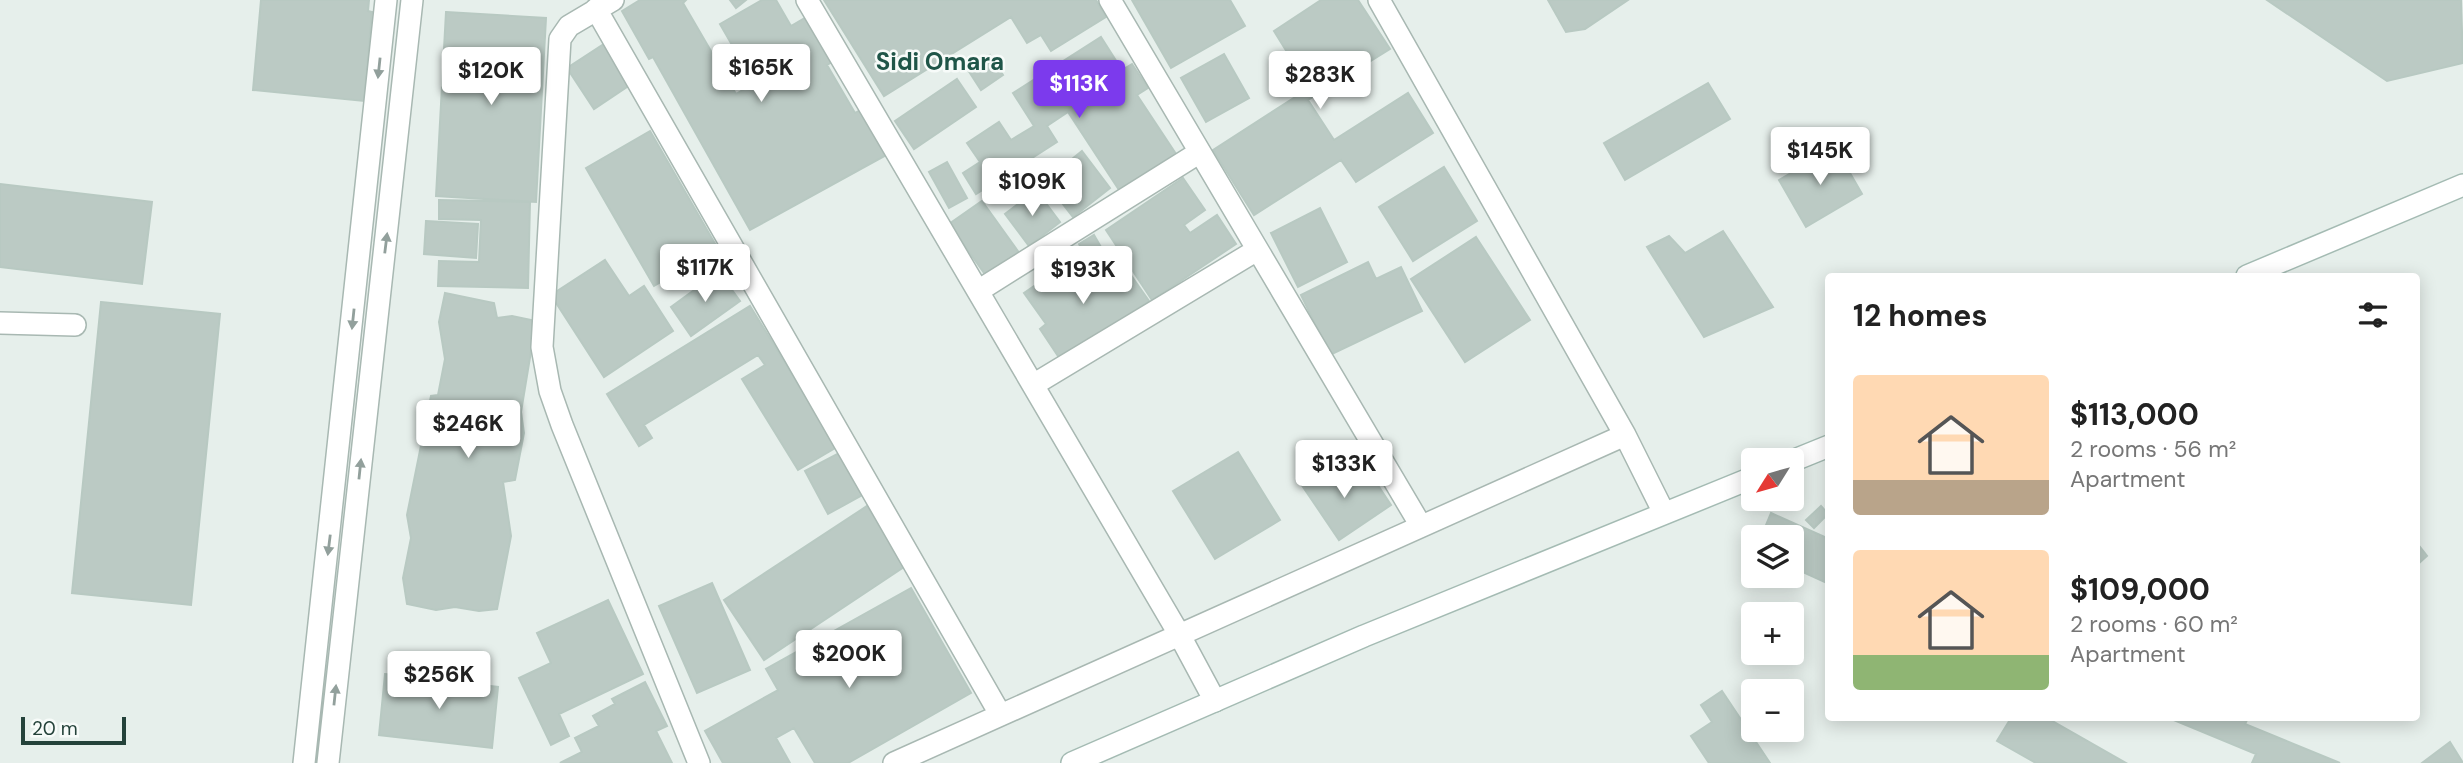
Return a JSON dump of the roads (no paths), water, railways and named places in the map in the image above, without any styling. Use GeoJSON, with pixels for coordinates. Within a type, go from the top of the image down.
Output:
{"type":"FeatureCollection","features":[{"type":"Feature","properties":{"kind":"street"},"geometry":{"type":"LineString","coordinates":[[304,763],[386,0]]}},
{"type":"Feature","properties":{"kind":"street"},"geometry":{"type":"LineString","coordinates":[[328,763],[412,0]]}},
{"type":"Feature","properties":{"kind":"street"},"geometry":{"type":"LineString","coordinates":[[807,0],[1179,634],[1214,701]]}},
{"type":"Feature","properties":{"kind":"street"},"geometry":{"type":"LineString","coordinates":[[1110,0],[1420,526]]}},
{"type":"Feature","properties":{"kind":"street"},"geometry":{"type":"LineString","coordinates":[[1380,0],[1625,435],[1664,513]]}},
{"type":"Feature","properties":{"kind":"street"},"geometry":{"type":"LineString","coordinates":[[699,763],[562,425],[550,391],[542,347],[561,39],[569,26],[604,4],[1000,714]]}},
{"type":"Feature","properties":{"kind":"street"},"geometry":{"type":"LineString","coordinates":[[978,291],[1200,152]]}},
{"type":"Feature","properties":{"kind":"street"},"geometry":{"type":"LineString","coordinates":[[2254,273],[2463,185]]}},
{"type":"Feature","properties":{"kind":"street"},"geometry":{"type":"LineString","coordinates":[[1033,385],[1257,250]]}},
{"type":"Feature","properties":{"kind":"street"},"geometry":{"type":"LineString","coordinates":[[0,323],[75,325]]}},
{"type":"Feature","properties":{"kind":"street"},"geometry":{"type":"LineString","coordinates":[[894,763],[1625,435]]}},
{"type":"Feature","properties":{"kind":"street"},"geometry":{"type":"LineString","coordinates":[[1804,456],[1825,448]]}},
{"type":"Feature","properties":{"kind":"street"},"geometry":{"type":"LineString","coordinates":[[1072,763],[1214,701],[1741,482]]}},
{"type":"Feature","properties":{"kind":"street"},"geometry":{"type":"LineString","coordinates":[[316,659],[339,662]]}},
{"type":"Feature","properties":{"kind":"district","name":"Sidi Omara"},"geometry":{"type":"Point","coordinates":[940,61]}}]}
